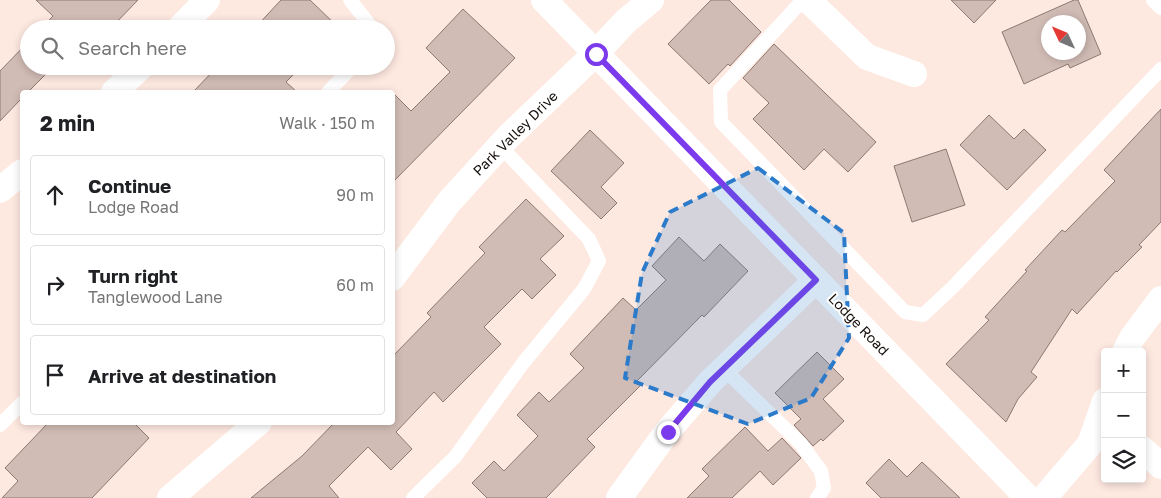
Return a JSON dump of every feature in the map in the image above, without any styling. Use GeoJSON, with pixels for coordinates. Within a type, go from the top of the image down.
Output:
{"type":"FeatureCollection","features":[{"type":"Feature","properties":{"kind":"street"},"geometry":{"type":"LineString","coordinates":[[188,20],[207,0]]}},
{"type":"Feature","properties":{"kind":"street","name":"Lodge Road"},"geometry":{"type":"LineString","coordinates":[[544,0],[1028,498]]}},
{"type":"Feature","properties":{"kind":"street","name":"Park Valley Drive"},"geometry":{"type":"LineString","coordinates":[[395,274],[449,202],[500,146],[596,54],[626,21],[651,0]]}},
{"type":"Feature","properties":{"kind":"street"},"geometry":{"type":"LineString","coordinates":[[808,0],[867,57],[914,74]]}},
{"type":"Feature","properties":{"kind":"street"},"geometry":{"type":"LineString","coordinates":[[116,90],[132,75]]}},
{"type":"Feature","properties":{"kind":"street"},"geometry":{"type":"LineString","coordinates":[[0,190],[20,174]]}},
{"type":"Feature","properties":{"kind":"street"},"geometry":{"type":"LineString","coordinates":[[619,498],[668,432],[724,369],[816,280]]}},
{"type":"Feature","properties":{"kind":"street"},"geometry":{"type":"LineString","coordinates":[[1127,348],[1132,338],[1161,299]]}},
{"type":"Feature","properties":{"kind":"street"},"geometry":{"type":"LineString","coordinates":[[1044,498],[1090,444],[1101,414]]}},
{"type":"Feature","properties":{"kind":"street"},"geometry":{"type":"LineString","coordinates":[[170,498],[255,425]]}},
{"type":"Feature","properties":{"kind":"street"},"geometry":{"type":"LineString","coordinates":[[1146,453],[1161,466]]}},
{"type":"Feature","properties":{"kind":"lane"},"geometry":{"type":"LineString","coordinates":[[350,0],[366,20]]}},
{"type":"Feature","properties":{"kind":"lane"},"geometry":{"type":"LineString","coordinates":[[803,0],[720,90],[722,122],[905,312],[923,315],[953,287],[1161,69]]}},
{"type":"Feature","properties":{"kind":"lane"},"geometry":{"type":"LineString","coordinates":[[1153,0],[1161,8]]}},
{"type":"Feature","properties":{"kind":"lane"},"geometry":{"type":"LineString","coordinates":[[330,90],[344,75]]}},
{"type":"Feature","properties":{"kind":"lane"},"geometry":{"type":"LineString","coordinates":[[414,498],[455,457],[523,363],[584,289],[599,261],[589,239],[500,146]]}},
{"type":"Feature","properties":{"kind":"lane"},"geometry":{"type":"LineString","coordinates":[[724,369],[801,444],[821,471],[824,488],[817,498]]}},
{"type":"Feature","properties":{"kind":"lane"},"geometry":{"type":"LineString","coordinates":[[0,426],[20,405]]}},
{"type":"Feature","properties":{"kind":"highlighted area"},"geometry":{"type":"Polygon","coordinates":[[[758,168],[844,233],[849,338],[811,398],[748,424],[625,378],[642,273],[670,212],[758,168]]]}},
{"type":"Feature","properties":{"kind":"building"},"geometry":{"type":"Polygon","coordinates":[[[36,0],[138,0],[119,20],[49,20],[53,16],[36,0]]]}},
{"type":"Feature","properties":{"kind":"building"},"geometry":{"type":"Polygon","coordinates":[[[281,0],[310,0],[331,20],[262,20],[281,0]]]}},
{"type":"Feature","properties":{"kind":"building"},"geometry":{"type":"Polygon","coordinates":[[[711,0],[729,0],[761,32],[730,66],[728,64],[709,84],[668,44],[711,0]]]}},
{"type":"Feature","properties":{"kind":"building"},"geometry":{"type":"Polygon","coordinates":[[[951,0],[996,0],[974,23],[951,0]]]}},
{"type":"Feature","properties":{"kind":"building"},"geometry":{"type":"Polygon","coordinates":[[[1074,0],[1078,0],[1084,15],[1041,15],[1041,60],[1086,60],[1086,19],[1101,54],[1070,68],[1068,64],[1024,84],[1002,32],[1074,0]]]}},
{"type":"Feature","properties":{"kind":"building"},"geometry":{"type":"Polygon","coordinates":[[[463,9],[515,58],[395,180],[395,95],[411,111],[450,72],[426,48],[463,9]]]}},
{"type":"Feature","properties":{"kind":"building"},"geometry":{"type":"Polygon","coordinates":[[[774,44],[876,142],[848,172],[824,149],[804,170],[753,119],[769,103],[743,78],[774,44]]]}},
{"type":"Feature","properties":{"kind":"building"},"geometry":{"type":"Polygon","coordinates":[[[20,50],[20,75],[45,75],[30,90],[20,90],[20,100],[0,121],[0,71],[20,50]]]}},
{"type":"Feature","properties":{"kind":"building"},"geometry":{"type":"Polygon","coordinates":[[[209,75],[293,75],[286,82],[295,90],[195,90],[209,75]]]}},
{"type":"Feature","properties":{"kind":"building"},"geometry":{"type":"Polygon","coordinates":[[[1161,109],[1161,222],[1139,245],[1142,247],[1116,271],[1077,314],[1072,309],[1031,372],[1037,377],[1018,399],[1006,422],[946,364],[989,320],[985,317],[1027,271],[1025,270],[1062,230],[1065,232],[1115,181],[1104,170],[1161,109]]]}},
{"type":"Feature","properties":{"kind":"building"},"geometry":{"type":"Polygon","coordinates":[[[989,115],[1014,139],[1024,129],[1046,150],[1007,190],[960,145],[989,115]]]}},
{"type":"Feature","properties":{"kind":"building"},"geometry":{"type":"Polygon","coordinates":[[[590,130],[624,163],[601,187],[617,203],[601,219],[551,171],[590,130]]]}},
{"type":"Feature","properties":{"kind":"building"},"geometry":{"type":"Polygon","coordinates":[[[946,149],[965,205],[912,222],[894,166],[946,149]]]}},
{"type":"Feature","properties":{"kind":"building"},"geometry":{"type":"Polygon","coordinates":[[[526,199],[564,236],[540,259],[556,275],[532,299],[522,289],[484,327],[501,344],[443,402],[434,392],[396,432],[412,449],[391,470],[368,447],[329,486],[339,498],[251,498],[302,456],[332,425],[395,425],[395,354],[431,317],[427,313],[485,253],[479,247],[526,199]]]}},
{"type":"Feature","properties":{"kind":"building"},"geometry":{"type":"Polygon","coordinates":[[[679,237],[704,261],[720,244],[748,271],[704,317],[702,315],[637,381],[641,385],[587,439],[595,447],[546,498],[487,498],[472,483],[494,461],[504,471],[538,436],[517,415],[539,392],[549,402],[584,368],[570,354],[623,298],[636,310],[666,280],[652,266],[679,237]]]}},
{"type":"Feature","properties":{"kind":"building"},"geometry":{"type":"Polygon","coordinates":[[[817,352],[844,379],[823,399],[844,421],[823,441],[821,439],[813,446],[794,425],[801,419],[775,393],[817,352]]]}},
{"type":"Feature","properties":{"kind":"building"},"geometry":{"type":"Polygon","coordinates":[[[46,425],[136,425],[149,438],[92,498],[2,498],[18,481],[5,468],[46,425]]]}},
{"type":"Feature","properties":{"kind":"building"},"geometry":{"type":"Polygon","coordinates":[[[745,427],[768,451],[782,438],[801,458],[773,485],[760,471],[732,498],[687,498],[709,476],[702,469],[745,427]]]}},
{"type":"Feature","properties":{"kind":"building"},"geometry":{"type":"Polygon","coordinates":[[[889,459],[907,477],[922,462],[960,498],[881,498],[866,483],[889,459]]]}},
{"type":"Feature","properties":{"kind":"route"},"geometry":{"type":"LineString","coordinates":[[596,54],[816,280],[710,382],[668,432]]}}]}
